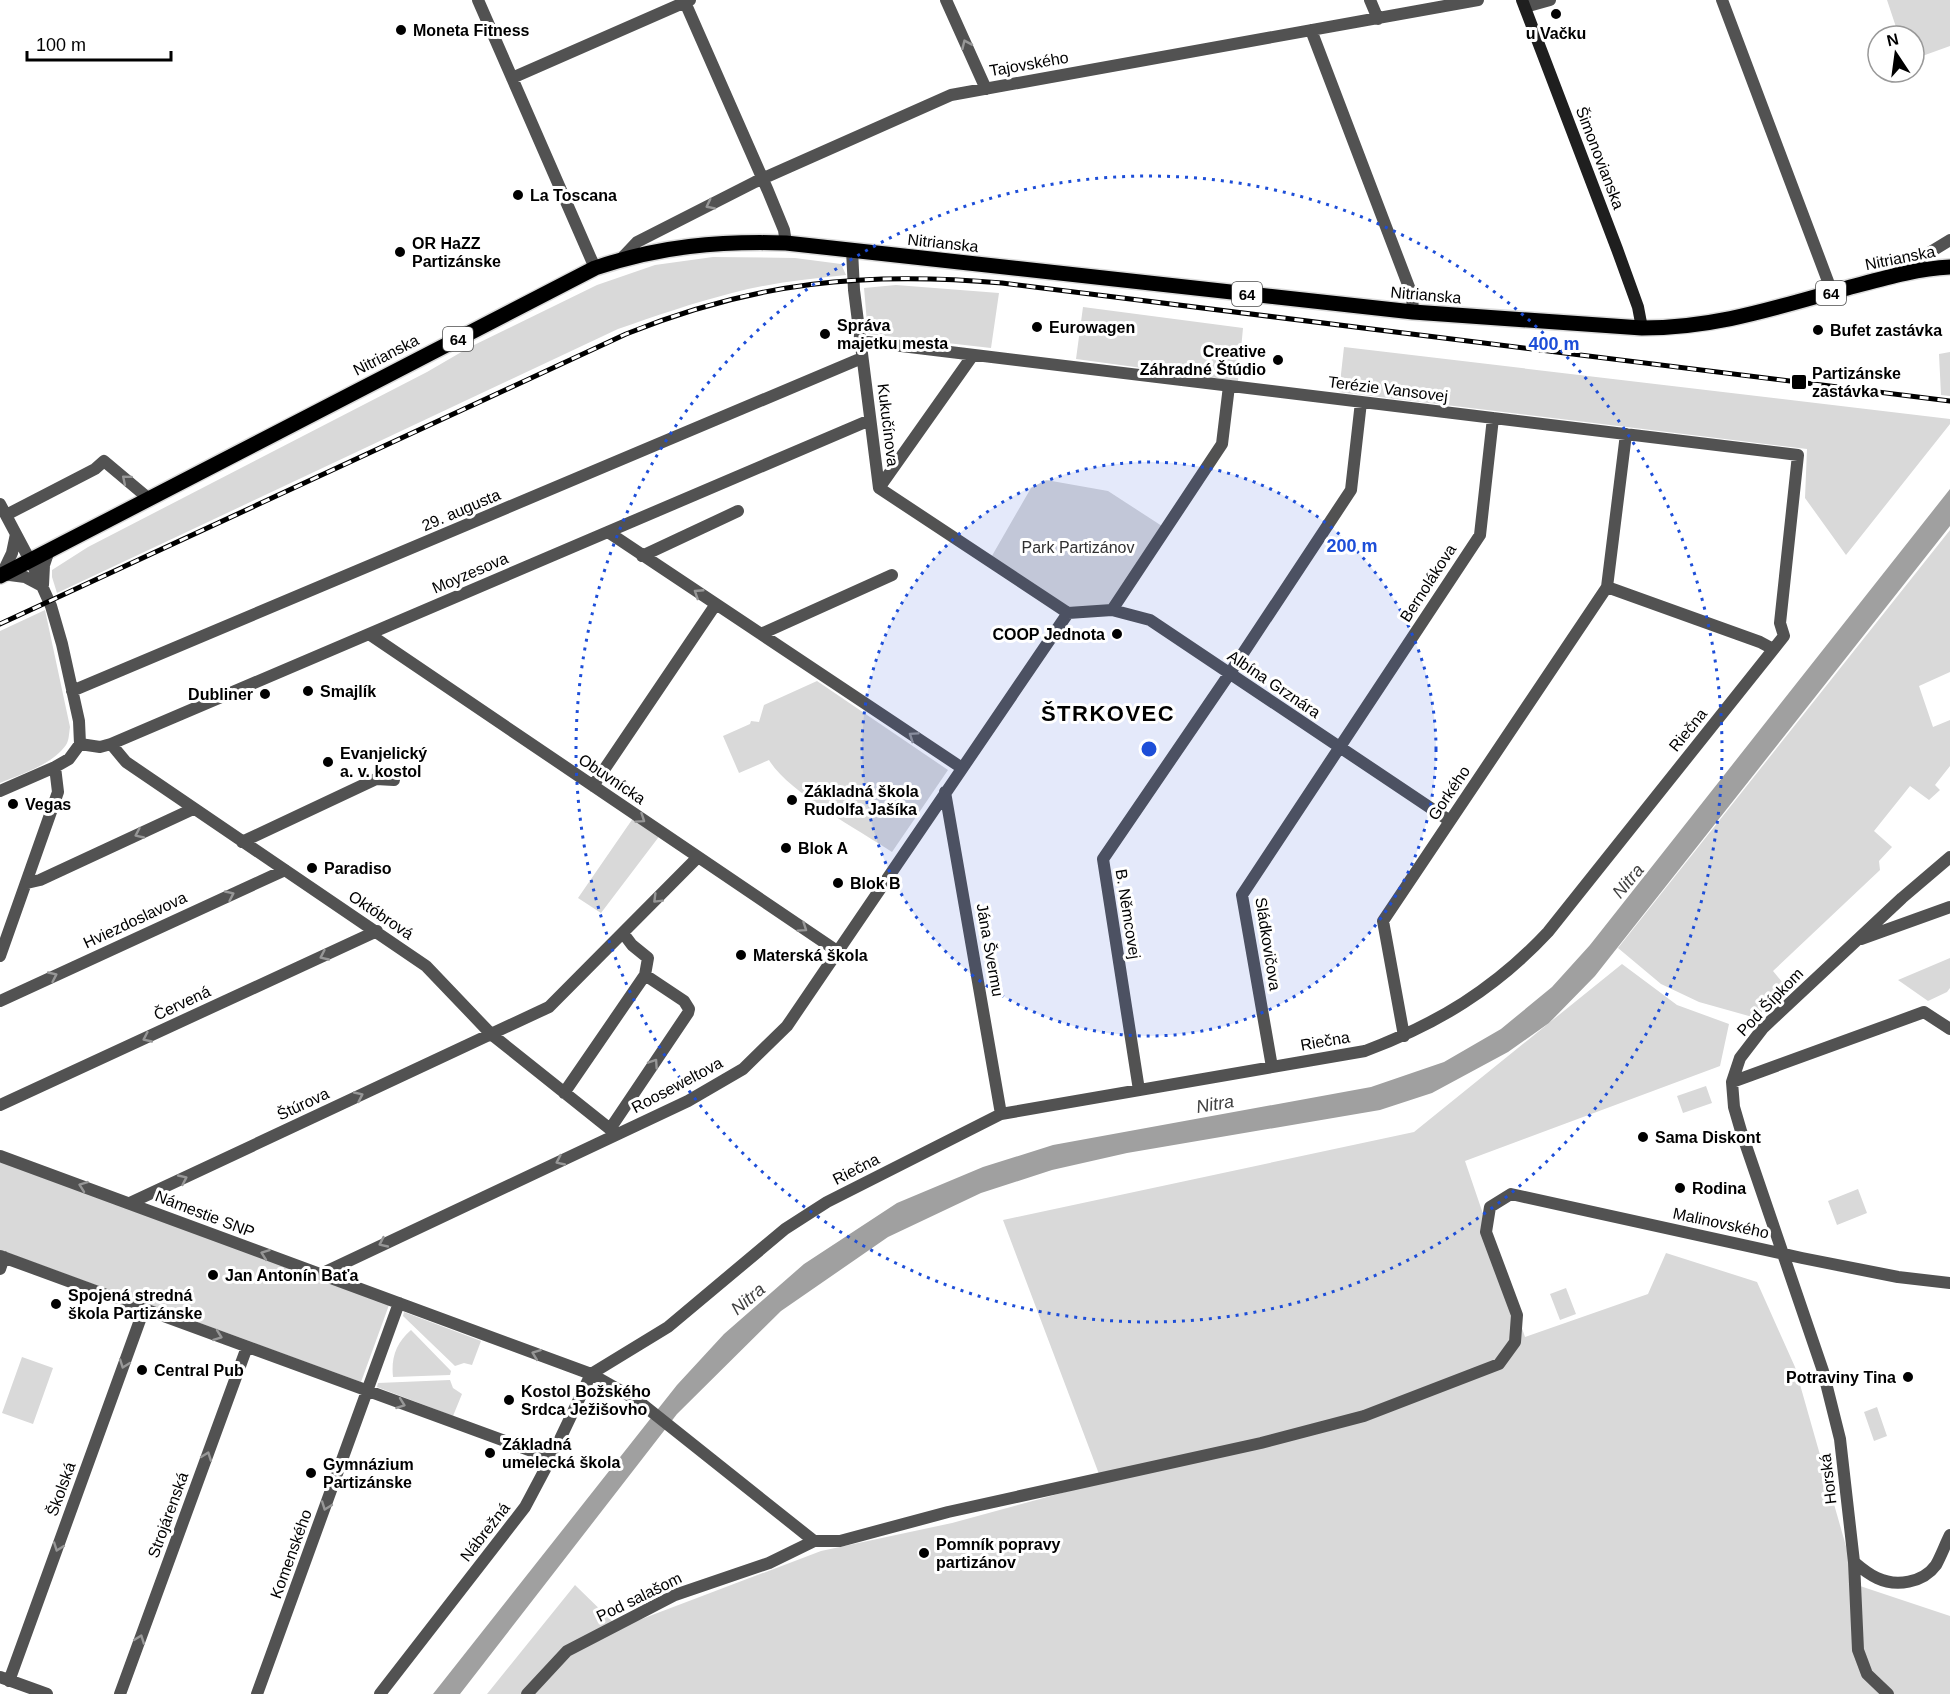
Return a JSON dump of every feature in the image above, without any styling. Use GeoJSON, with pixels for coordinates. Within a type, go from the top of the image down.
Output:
{"type":"FeatureCollection","features":[{"type":"Feature","properties":{"kind":"main road","name":"Nitrianska"},"geometry":{"type":"LineString","coordinates":[[1,575],[595,268],[621,259],[671,248],[725,242],[786,243],[1413,312],[1642,328],[1675,328],[1720,322],[1890,277],[1950,267]]}},
{"type":"Feature","properties":{"kind":"street"},"geometry":{"type":"LineString","coordinates":[[478,0],[595,268]]}},
{"type":"Feature","properties":{"kind":"street"},"geometry":{"type":"LineString","coordinates":[[946,0],[986,89]]}},
{"type":"Feature","properties":{"kind":"street"},"geometry":{"type":"LineString","coordinates":[[1370,0],[1378,18]]}},
{"type":"Feature","properties":{"kind":"street","name":"Tajovského"},"geometry":{"type":"LineString","coordinates":[[621,259],[638,242],[762,178],[951,95],[1478,0]]}},
{"type":"Feature","properties":{"kind":"street"},"geometry":{"type":"LineString","coordinates":[[1523,3],[1550,0]]}},
{"type":"Feature","properties":{"kind":"street"},"geometry":{"type":"LineString","coordinates":[[1722,0],[1832,292]]}},
{"type":"Feature","properties":{"kind":"street"},"geometry":{"type":"LineString","coordinates":[[512,78],[686,1],[784,230],[786,243]]}},
{"type":"Feature","properties":{"kind":"street","name":"Šimonovianska"},"geometry":{"type":"LineString","coordinates":[[1523,3],[1617,249],[1638,307],[1642,328]]}},
{"type":"Feature","properties":{"kind":"street"},"geometry":{"type":"LineString","coordinates":[[1311,30],[1412,295],[1413,312]]}},
{"type":"Feature","properties":{"kind":"street"},"geometry":{"type":"LineString","coordinates":[[1890,277],[1950,240]]}},
{"type":"Feature","properties":{"kind":"street","name":"Kukučínova"},"geometry":{"type":"LineString","coordinates":[[852,250],[854,290],[879,488],[1068,613]]}},
{"type":"Feature","properties":{"kind":"street","name":"Terézie Vansovej"},"geometry":{"type":"LineString","coordinates":[[860,341],[1798,455]]}},
{"type":"Feature","properties":{"kind":"street"},"geometry":{"type":"LineString","coordinates":[[879,488],[973,355]]}},
{"type":"Feature","properties":{"kind":"street","name":"29. augusta"},"geometry":{"type":"LineString","coordinates":[[72,692],[862,358]]}},
{"type":"Feature","properties":{"kind":"street"},"geometry":{"type":"LineString","coordinates":[[1113,610],[1222,444],[1229,386]]}},
{"type":"Feature","properties":{"kind":"street","name":"B. Němcovej"},"geometry":{"type":"LineString","coordinates":[[1140,1090],[1103,860],[1230,674],[1351,490],[1361,402]]}},
{"type":"Feature","properties":{"kind":"street","name":"Bernolákova"},"geometry":{"type":"LineString","coordinates":[[1340,747],[1480,535],[1493,418]]}},
{"type":"Feature","properties":{"kind":"street","name":"Moyzesova"},"geometry":{"type":"LineString","coordinates":[[80,744],[100,747],[111,744],[870,420]]}},
{"type":"Feature","properties":{"kind":"street","name":"Gorkého"},"geometry":{"type":"LineString","coordinates":[[1404,1036],[1383,921],[1607,586],[1626,434]]}},
{"type":"Feature","properties":{"kind":"street","name":"Riečna"},"geometry":{"type":"LineString","coordinates":[[591,1374],[668,1327],[785,1229],[827,1203],[1001,1114],[1365,1051],[1404,1036],[1473,999],[1511,969],[1548,932],[1784,636],[1780,623],[1798,455]]}},
{"type":"Feature","properties":{"kind":"street"},"geometry":{"type":"LineString","coordinates":[[0,791],[69,759],[80,744],[79,721],[62,644],[42,586],[3,510],[95,469],[104,461],[148,498]]}},
{"type":"Feature","properties":{"kind":"street"},"geometry":{"type":"LineString","coordinates":[[642,556],[738,511]]}},
{"type":"Feature","properties":{"kind":"street"},"geometry":{"type":"LineString","coordinates":[[608,532],[962,768]]}},
{"type":"Feature","properties":{"kind":"street"},"geometry":{"type":"LineString","coordinates":[[16,534],[12,553],[1,575],[25,577],[42,586]]}},
{"type":"Feature","properties":{"kind":"street"},"geometry":{"type":"LineString","coordinates":[[42,586],[44,565],[49,550]]}},
{"type":"Feature","properties":{"kind":"street"},"geometry":{"type":"LineString","coordinates":[[761,634],[892,575]]}},
{"type":"Feature","properties":{"kind":"street"},"geometry":{"type":"LineString","coordinates":[[1607,586],[1760,642],[1773,649]]}},
{"type":"Feature","properties":{"kind":"street"},"geometry":{"type":"LineString","coordinates":[[592,786],[716,604]]}},
{"type":"Feature","properties":{"kind":"street","name":"Albína Grznára"},"geometry":{"type":"LineString","coordinates":[[1068,613],[1113,610],[1150,620],[1450,821]]}},
{"type":"Feature","properties":{"kind":"street","name":"Rooseweltova"},"geometry":{"type":"LineString","coordinates":[[321,1274],[611,1133],[688,1101],[743,1069],[787,1026],[1068,613]]}},
{"type":"Feature","properties":{"kind":"street","name":"Obuvnícka"},"geometry":{"type":"LineString","coordinates":[[369,634],[837,951]]}},
{"type":"Feature","properties":{"kind":"street","name":"Októbrová"},"geometry":{"type":"LineString","coordinates":[[111,744],[123,761],[426,966],[491,1034],[611,1133]]}},
{"type":"Feature","properties":{"kind":"street","name":"Sládkovičova"},"geometry":{"type":"LineString","coordinates":[[1272,1067],[1242,895],[1340,747]]}},
{"type":"Feature","properties":{"kind":"street"},"geometry":{"type":"LineString","coordinates":[[0,956],[58,792],[55,767]]}},
{"type":"Feature","properties":{"kind":"street"},"geometry":{"type":"LineString","coordinates":[[242,842],[376,779],[394,780]]}},
{"type":"Feature","properties":{"kind":"street","name":"Jána Švermu"},"geometry":{"type":"LineString","coordinates":[[945,792],[1001,1114]]}},
{"type":"Feature","properties":{"kind":"street"},"geometry":{"type":"LineString","coordinates":[[27,883],[40,880],[193,809]]}},
{"type":"Feature","properties":{"kind":"street","name":"Štúrova"},"geometry":{"type":"LineString","coordinates":[[130,1203],[549,1007],[698,857]]}},
{"type":"Feature","properties":{"kind":"street","name":"Pod Šípkom"},"geometry":{"type":"LineString","coordinates":[[1781,1253],[1734,1107],[1732,1082],[1740,1058],[1763,1028],[1854,942],[1950,857]]}},
{"type":"Feature","properties":{"kind":"street","name":"Hviezdoslavova"},"geometry":{"type":"LineString","coordinates":[[0,1001],[285,870]]}},
{"type":"Feature","properties":{"kind":"street"},"geometry":{"type":"LineString","coordinates":[[1854,942],[1950,907]]}},
{"type":"Feature","properties":{"kind":"street","name":"Červená"},"geometry":{"type":"LineString","coordinates":[[0,1105],[377,931]]}},
{"type":"Feature","properties":{"kind":"street"},"geometry":{"type":"LineString","coordinates":[[564,1093],[645,975],[648,958],[622,933]]}},
{"type":"Feature","properties":{"kind":"street"},"geometry":{"type":"LineString","coordinates":[[611,1133],[688,1013],[689,1008],[684,1001],[645,975]]}},
{"type":"Feature","properties":{"kind":"street"},"geometry":{"type":"LineString","coordinates":[[1732,1082],[1924,1012],[1950,1029]]}},
{"type":"Feature","properties":{"kind":"street","name":"Námestie SNP"},"geometry":{"type":"LineString","coordinates":[[0,1156],[591,1374],[637,1400],[814,1541]]}},
{"type":"Feature","properties":{"kind":"street","name":"Malinovského"},"geometry":{"type":"LineString","coordinates":[[814,1541],[840,1541],[948,1512],[1261,1443],[1364,1416],[1499,1364],[1515,1342],[1517,1315],[1486,1232],[1490,1207],[1511,1194],[1802,1258],[1898,1277],[1950,1283]]}},
{"type":"Feature","properties":{"kind":"street","name":"Horská"},"geometry":{"type":"LineString","coordinates":[[1781,1253],[1823,1371],[1840,1439],[1854,1562],[1858,1650],[1867,1674],[1888,1694]]}},
{"type":"Feature","properties":{"kind":"street"},"geometry":{"type":"LineString","coordinates":[[1789,1274],[1802,1258]]}},
{"type":"Feature","properties":{"kind":"street"},"geometry":{"type":"LineString","coordinates":[[2,1261],[144,1309],[551,1458]]}},
{"type":"Feature","properties":{"kind":"street"},"geometry":{"type":"LineString","coordinates":[[368,1392],[399,1303]]}},
{"type":"Feature","properties":{"kind":"street","name":"Školská"},"geometry":{"type":"LineString","coordinates":[[5,1679],[144,1309]]}},
{"type":"Feature","properties":{"kind":"street","name":"Strojárenská"},"geometry":{"type":"LineString","coordinates":[[120,1694],[247,1347]]}},
{"type":"Feature","properties":{"kind":"street","name":"Nábrežná"},"geometry":{"type":"LineString","coordinates":[[380,1694],[525,1508],[591,1374]]}},
{"type":"Feature","properties":{"kind":"street","name":"Komenského"},"geometry":{"type":"LineString","coordinates":[[257,1694],[368,1392]]}},
{"type":"Feature","properties":{"kind":"street"},"geometry":{"type":"LineString","coordinates":[[1854,1562],[1880,1580],[1900,1583],[1914,1581],[1927,1575],[1936,1565],[1950,1535]]}},
{"type":"Feature","properties":{"kind":"street","name":"Pod salašom"},"geometry":{"type":"LineString","coordinates":[[527,1694],[567,1651],[675,1596],[769,1563],[814,1541]]}},
{"type":"Feature","properties":{"kind":"street"},"geometry":{"type":"LineString","coordinates":[[5,1679],[46,1694]]}},
{"type":"Feature","properties":{"kind":"green space"},"geometry":{"type":"Polygon","coordinates":[[[1887,0],[1950,0],[1950,46],[1926,55],[1926,24],[1895,24],[1887,0]]]}},
{"type":"Feature","properties":{"kind":"green space"},"geometry":{"type":"Polygon","coordinates":[[[713,257],[795,258],[841,264],[846,275],[746,290],[689,305],[618,329],[57,593],[52,570],[88,547],[427,372],[470,347],[597,285],[655,265],[713,257]]]}},
{"type":"Feature","properties":{"kind":"green space"},"geometry":{"type":"Polygon","coordinates":[[[896,285],[999,293],[991,348],[868,334],[864,288],[896,285]]]}},
{"type":"Feature","properties":{"kind":"green space"},"geometry":{"type":"Polygon","coordinates":[[[1083,307],[1243,328],[1238,381],[1076,359],[1083,307]]]}},
{"type":"Feature","properties":{"kind":"green space"},"geometry":{"type":"Polygon","coordinates":[[[1344,347],[1950,419],[1950,424],[1846,555],[1805,498],[1807,449],[1339,392],[1344,347]]]}},
{"type":"Feature","properties":{"kind":"green space"},"geometry":{"type":"Polygon","coordinates":[[[1950,352],[1950,396],[1941,395],[1939,354],[1950,352]]]}},
{"type":"Feature","properties":{"kind":"green space","name":"Park Partizánov"},"geometry":{"type":"Polygon","coordinates":[[[1046,480],[1108,491],[1165,528],[1112,610],[1068,613],[989,561],[1031,488],[1046,480]]]}},
{"type":"Feature","properties":{"kind":"green space"},"geometry":{"type":"Polygon","coordinates":[[[1950,530],[1950,672],[1919,686],[1933,727],[1950,720],[1950,766],[1935,785],[1940,790],[1929,800],[1910,786],[1874,831],[1892,847],[1879,861],[1880,870],[1773,971],[1787,988],[1756,1018],[1699,1002],[1661,984],[1618,948],[1950,530]]]}},
{"type":"Feature","properties":{"kind":"green space"},"geometry":{"type":"Polygon","coordinates":[[[45,610],[70,727],[68,741],[60,752],[45,763],[0,783],[0,631],[45,610]]]}},
{"type":"Feature","properties":{"kind":"green space"},"geometry":{"type":"Polygon","coordinates":[[[817,681],[948,770],[892,852],[808,797],[778,772],[769,760],[739,773],[723,736],[750,724],[751,721],[759,722],[764,705],[817,681]]]}},
{"type":"Feature","properties":{"kind":"green space"},"geometry":{"type":"Polygon","coordinates":[[[638,811],[664,830],[601,913],[578,898],[638,811]]]}},
{"type":"Feature","properties":{"kind":"green space"},"geometry":{"type":"Polygon","coordinates":[[[1950,958],[1950,988],[1947,992],[1928,1001],[1898,980],[1950,958]]]}},
{"type":"Feature","properties":{"kind":"green space"},"geometry":{"type":"Polygon","coordinates":[[[1622,964],[1677,1005],[1729,1024],[1720,1066],[1465,1161],[1525,1337],[1648,1294],[1666,1253],[1757,1282],[1795,1367],[1857,1585],[1950,1616],[1950,1694],[531,1694],[568,1654],[618,1628],[821,1551],[952,1523],[1102,1482],[1003,1220],[1414,1132],[1622,964]]]}},
{"type":"Feature","properties":{"kind":"green space"},"geometry":{"type":"Polygon","coordinates":[[[1706,1086],[1712,1103],[1683,1113],[1677,1096],[1706,1086]]]}},
{"type":"Feature","properties":{"kind":"green space"},"geometry":{"type":"Polygon","coordinates":[[[0,1161],[389,1305],[361,1382],[0,1250],[0,1161]]]}},
{"type":"Feature","properties":{"kind":"green space"},"geometry":{"type":"Polygon","coordinates":[[[1858,1189],[1867,1213],[1837,1225],[1828,1201],[1858,1189]]]}},
{"type":"Feature","properties":{"kind":"green space"},"geometry":{"type":"Polygon","coordinates":[[[1566,1288],[1576,1314],[1560,1320],[1550,1294],[1566,1288]]]}},
{"type":"Feature","properties":{"kind":"green space"},"geometry":{"type":"Polygon","coordinates":[[[404,1312],[481,1341],[472,1365],[464,1363],[455,1366],[403,1316],[404,1312]]]}},
{"type":"Feature","properties":{"kind":"green space"},"geometry":{"type":"Polygon","coordinates":[[[411,1330],[451,1371],[450,1375],[393,1377],[396,1351],[411,1330]]]}},
{"type":"Feature","properties":{"kind":"green space"},"geometry":{"type":"Polygon","coordinates":[[[22,1357],[53,1368],[33,1424],[2,1413],[22,1357]]]}},
{"type":"Feature","properties":{"kind":"green space"},"geometry":{"type":"Polygon","coordinates":[[[450,1380],[453,1388],[462,1394],[453,1416],[377,1387],[378,1383],[450,1380]]]}},
{"type":"Feature","properties":{"kind":"green space"},"geometry":{"type":"Polygon","coordinates":[[[1877,1407],[1887,1436],[1874,1441],[1864,1412],[1877,1407]]]}},
{"type":"Feature","properties":{"kind":"green space"},"geometry":{"type":"Polygon","coordinates":[[[575,1585],[615,1624],[553,1659],[521,1694],[487,1694],[575,1585]]]}},
{"type":"Feature","properties":{"kind":"shaded area"},"geometry":{"type":"Polygon","coordinates":[[[1950,489],[1950,526],[1595,976],[1549,1023],[1508,1052],[1432,1093],[1380,1110],[1127,1153],[1052,1170],[981,1193],[888,1237],[781,1311],[677,1414],[460,1694],[433,1694],[677,1385],[724,1334],[804,1264],[897,1203],[983,1167],[1053,1145],[1371,1087],[1444,1062],[1501,1029],[1552,987],[1590,945],[1950,489]]]}},
{"type":"Feature","properties":{"kind":"railway"},"geometry":{"type":"LineString","coordinates":[[0,624],[626,334],[720,302],[811,284],[903,279],[1002,283],[1950,401]]}},
{"type":"Feature","properties":{"kind":"place","name":"u Vačku"},"geometry":{"type":"Point","coordinates":[1556,14]}},
{"type":"Feature","properties":{"kind":"place","name":"Moneta Fitness"},"geometry":{"type":"Point","coordinates":[401,30]}},
{"type":"Feature","properties":{"kind":"place","name":"La Toscana"},"geometry":{"type":"Point","coordinates":[518,195]}},
{"type":"Feature","properties":{"kind":"place","name":"OR HaZZ Partizánske"},"geometry":{"type":"Point","coordinates":[400,252]}},
{"type":"Feature","properties":{"kind":"place","name":"Eurowagen"},"geometry":{"type":"Point","coordinates":[1037,327]}},
{"type":"Feature","properties":{"kind":"place","name":"Bufet zastávka"},"geometry":{"type":"Point","coordinates":[1818,330]}},
{"type":"Feature","properties":{"kind":"place","name":"Správa majetku mesta"},"geometry":{"type":"Point","coordinates":[825,334]}},
{"type":"Feature","properties":{"kind":"place","name":"Creative Záhradné Štúdio"},"geometry":{"type":"Point","coordinates":[1278,360]}},
{"type":"Feature","properties":{"kind":"place","name":"Partizánske zastávka"},"geometry":{"type":"Point","coordinates":[1799,382]}},
{"type":"Feature","properties":{"kind":"place","name":"COOP Jednota"},"geometry":{"type":"Point","coordinates":[1117,634]}},
{"type":"Feature","properties":{"kind":"place","name":"Smajlík"},"geometry":{"type":"Point","coordinates":[308,691]}},
{"type":"Feature","properties":{"kind":"place","name":"Dubliner"},"geometry":{"type":"Point","coordinates":[265,694]}},
{"type":"Feature","properties":{"kind":"place","name":"Evanjelický a. v. kostol"},"geometry":{"type":"Point","coordinates":[328,762]}},
{"type":"Feature","properties":{"kind":"place","name":"Základná škola Rudolfa Jašíka"},"geometry":{"type":"Point","coordinates":[792,800]}},
{"type":"Feature","properties":{"kind":"place","name":"Vegas"},"geometry":{"type":"Point","coordinates":[13,804]}},
{"type":"Feature","properties":{"kind":"place","name":"Blok A"},"geometry":{"type":"Point","coordinates":[786,848]}},
{"type":"Feature","properties":{"kind":"place","name":"Paradiso"},"geometry":{"type":"Point","coordinates":[312,868]}},
{"type":"Feature","properties":{"kind":"place","name":"Blok B"},"geometry":{"type":"Point","coordinates":[838,883]}},
{"type":"Feature","properties":{"kind":"place","name":"Materská škola"},"geometry":{"type":"Point","coordinates":[741,955]}},
{"type":"Feature","properties":{"kind":"place","name":"Sama Diskont"},"geometry":{"type":"Point","coordinates":[1643,1137]}},
{"type":"Feature","properties":{"kind":"place","name":"Rodina"},"geometry":{"type":"Point","coordinates":[1680,1188]}},
{"type":"Feature","properties":{"kind":"place","name":"Jan Antonín Baťa"},"geometry":{"type":"Point","coordinates":[213,1275]}},
{"type":"Feature","properties":{"kind":"place","name":"Spojená stredná škola Partizánske"},"geometry":{"type":"Point","coordinates":[56,1304]}},
{"type":"Feature","properties":{"kind":"place","name":"Central Pub"},"geometry":{"type":"Point","coordinates":[142,1370]}},
{"type":"Feature","properties":{"kind":"place","name":"Potraviny Tina"},"geometry":{"type":"Point","coordinates":[1908,1377]}},
{"type":"Feature","properties":{"kind":"place","name":"Kostol Božského Srdca Ježišovho"},"geometry":{"type":"Point","coordinates":[509,1400]}},
{"type":"Feature","properties":{"kind":"place","name":"Základná umelecká škola"},"geometry":{"type":"Point","coordinates":[490,1453]}},
{"type":"Feature","properties":{"kind":"place","name":"Gymnázium Partizánske"},"geometry":{"type":"Point","coordinates":[311,1473]}},
{"type":"Feature","properties":{"kind":"place","name":"Pomník popravy partizánov"},"geometry":{"type":"Point","coordinates":[924,1553]}},
{"type":"Feature","properties":{"kind":"district","name":"ŠTRKOVEC"},"geometry":{"type":"Point","coordinates":[1108,713]}},
{"type":"Feature","properties":{"kind":"water label","name":"Nitra"},"geometry":{"type":"Point","coordinates":[1628,881]}},
{"type":"Feature","properties":{"kind":"water label","name":"Nitra"},"geometry":{"type":"Point","coordinates":[1215,1104]}},
{"type":"Feature","properties":{"kind":"water label","name":"Nitra"},"geometry":{"type":"Point","coordinates":[748,1299]}}]}
